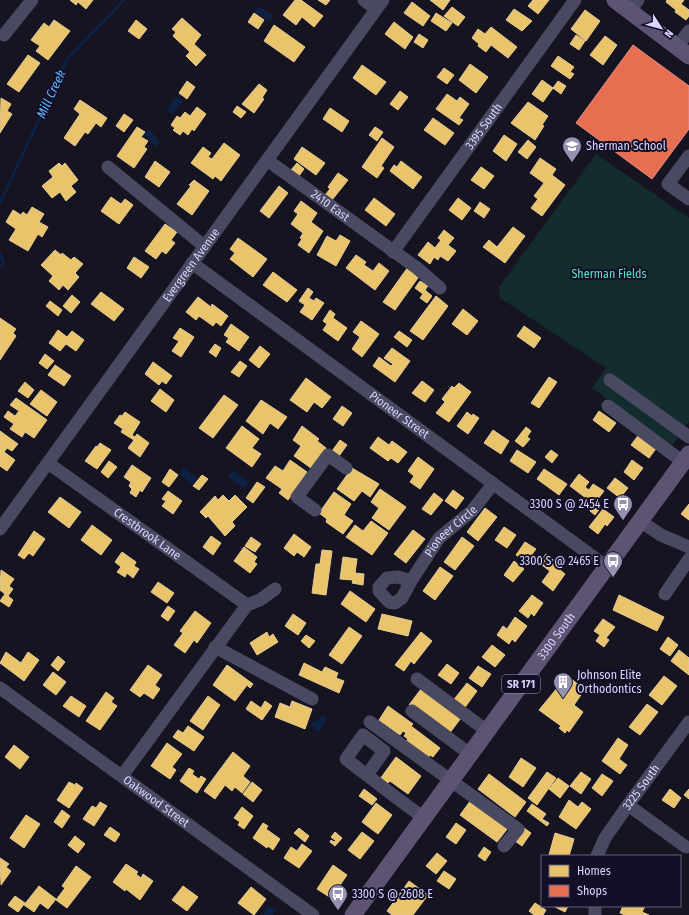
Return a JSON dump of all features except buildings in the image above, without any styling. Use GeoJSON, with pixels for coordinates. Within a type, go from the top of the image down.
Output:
{"type":"FeatureCollection","features":[{"type":"Feature","properties":{"kind":"main road"},"geometry":{"type":"LineString","coordinates":[[616,0],[634,6],[683,51]]}},
{"type":"Feature","properties":{"kind":"main road","name":"3300 South"},"geometry":{"type":"LineString","coordinates":[[354,915],[686,458]]}},
{"type":"Feature","properties":{"kind":"street"},"geometry":{"type":"LineString","coordinates":[[4,35],[32,0]]}},
{"type":"Feature","properties":{"kind":"street"},"geometry":{"type":"LineString","coordinates":[[364,0],[379,4]]}},
{"type":"Feature","properties":{"kind":"street","name":"3395 South"},"geometry":{"type":"LineString","coordinates":[[393,252],[575,0]]}},
{"type":"Feature","properties":{"kind":"street","name":"Evergreen Avenue"},"geometry":{"type":"LineString","coordinates":[[0,529],[379,4]]}},
{"type":"Feature","properties":{"kind":"street"},"geometry":{"type":"LineString","coordinates":[[683,51],[689,31]]}},
{"type":"Feature","properties":{"kind":"street"},"geometry":{"type":"LineString","coordinates":[[689,156],[668,184],[689,199]]}},
{"type":"Feature","properties":{"kind":"street","name":"2410 East"},"geometry":{"type":"LineString","coordinates":[[267,160],[417,268],[440,288]]}},
{"type":"Feature","properties":{"kind":"street"},"geometry":{"type":"LineString","coordinates":[[108,167],[204,246]]}},
{"type":"Feature","properties":{"kind":"street","name":"Pioneer Street"},"geometry":{"type":"LineString","coordinates":[[192,263],[607,566]]}},
{"type":"Feature","properties":{"kind":"street"},"geometry":{"type":"LineString","coordinates":[[610,380],[689,437]]}},
{"type":"Feature","properties":{"kind":"street"},"geometry":{"type":"LineString","coordinates":[[608,406],[686,458]]}},
{"type":"Feature","properties":{"kind":"street"},"geometry":{"type":"LineString","coordinates":[[315,510],[297,497],[328,455],[346,468]]}},
{"type":"Feature","properties":{"kind":"street","name":"Crestbrook Lane"},"geometry":{"type":"LineString","coordinates":[[48,463],[246,605]]}},
{"type":"Feature","properties":{"kind":"street","name":"Pioneer Circle"},"geometry":{"type":"LineString","coordinates":[[411,581],[440,538],[472,510],[493,484]]}},
{"type":"Feature","properties":{"kind":"street"},"geometry":{"type":"LineString","coordinates":[[640,521],[661,535],[689,547]]}},
{"type":"Feature","properties":{"kind":"street"},"geometry":{"type":"LineString","coordinates":[[665,594],[689,559]]}},
{"type":"Feature","properties":{"kind":"street"},"geometry":{"type":"LineString","coordinates":[[122,776],[246,605],[260,600],[276,589]]}},
{"type":"Feature","properties":{"kind":"street"},"geometry":{"type":"LineString","coordinates":[[215,648],[312,699]]}},
{"type":"Feature","properties":{"kind":"street"},"geometry":{"type":"LineString","coordinates":[[417,679],[487,731]]}},
{"type":"Feature","properties":{"kind":"street","name":"Oakwood Street"},"geometry":{"type":"LineString","coordinates":[[0,688],[313,915]]}},
{"type":"Feature","properties":{"kind":"street"},"geometry":{"type":"LineString","coordinates":[[412,711],[470,754]]}},
{"type":"Feature","properties":{"kind":"street"},"geometry":{"type":"LineString","coordinates":[[370,722],[518,829],[504,846]]}},
{"type":"Feature","properties":{"kind":"street","name":"3225 South"},"geometry":{"type":"LineString","coordinates":[[597,855],[605,838],[689,722]]}},
{"type":"Feature","properties":{"kind":"street"},"geometry":{"type":"LineString","coordinates":[[367,775],[424,818]]}},
{"type":"Feature","properties":{"kind":"street"},"geometry":{"type":"LineString","coordinates":[[628,805],[686,847]]}},
{"type":"Feature","properties":{"kind":"green space","name":"Sherman Fields"},"geometry":{"type":"Polygon","coordinates":[[[596,154],[689,218],[689,422],[672,446],[592,388],[606,368],[500,298],[499,287],[596,154]]]}},
{"type":"Feature","properties":{"kind":"water"},"geometry":{"type":"Polygon","coordinates":[[[259,6],[273,16],[269,21],[255,12],[259,6]]]}},
{"type":"Feature","properties":{"kind":"water"},"geometry":{"type":"Polygon","coordinates":[[[177,96],[183,101],[173,114],[166,110],[177,96]]]}},
{"type":"Feature","properties":{"kind":"water"},"geometry":{"type":"Polygon","coordinates":[[[149,129],[160,142],[155,147],[144,134],[149,129]]]}},
{"type":"Feature","properties":{"kind":"water"},"geometry":{"type":"Polygon","coordinates":[[[184,468],[197,477],[192,484],[179,474],[184,468]]]}},
{"type":"Feature","properties":{"kind":"water"},"geometry":{"type":"Polygon","coordinates":[[[233,471],[249,482],[244,489],[228,477],[233,471]]]}},
{"type":"Feature","properties":{"kind":"water"},"geometry":{"type":"Polygon","coordinates":[[[322,714],[327,718],[318,732],[311,725],[312,722],[318,720],[322,714]]]}},
{"type":"Feature","properties":{"kind":"water"},"geometry":{"type":"Polygon","coordinates":[[[267,906],[276,909],[273,915],[264,915],[267,906]]]}},
{"type":"Feature","properties":{"kind":"waterway","name":"Mill Creek"},"geometry":{"type":"LineString","coordinates":[[0,203],[67,59],[124,0]]}},
{"type":"Feature","properties":{"kind":"waterway","name":"Mill Creek"},"geometry":{"type":"LineString","coordinates":[[0,254],[4,264],[0,267]]}},
{"type":"Feature","properties":{"kind":"place","name":"Sherman School"},"geometry":{"type":"Point","coordinates":[572,163]}},
{"type":"Feature","properties":{"kind":"place","name":"3300 S @ 2454 E"},"geometry":{"type":"Point","coordinates":[623,521]}},
{"type":"Feature","properties":{"kind":"place","name":"3300 S @ 2465 E"},"geometry":{"type":"Point","coordinates":[613,578]}},
{"type":"Feature","properties":{"kind":"place","name":"Johnson Elite Orthodontics"},"geometry":{"type":"Point","coordinates":[563,699]}},
{"type":"Feature","properties":{"kind":"place","name":"3300 S @ 2608 E"},"geometry":{"type":"Point","coordinates":[338,911]}}]}
